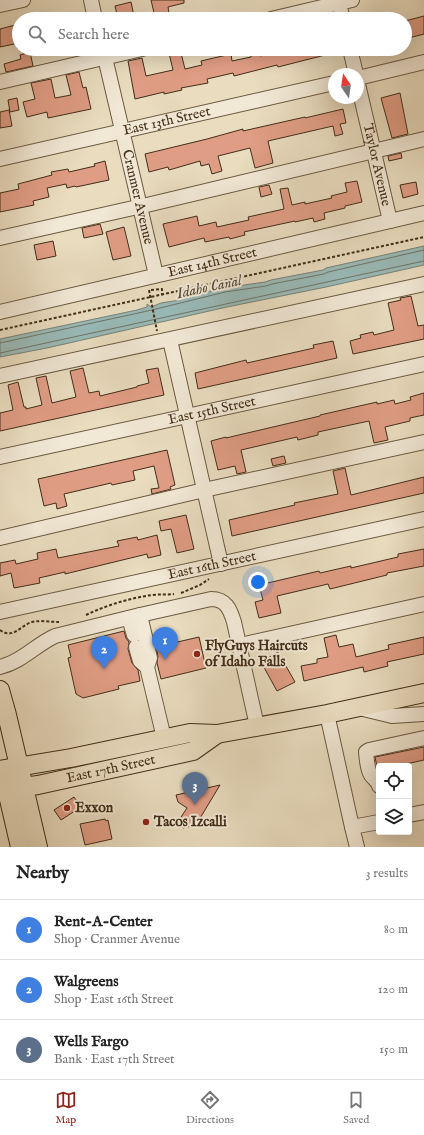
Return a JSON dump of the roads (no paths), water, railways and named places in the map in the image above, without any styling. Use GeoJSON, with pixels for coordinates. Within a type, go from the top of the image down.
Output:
{"type":"FeatureCollection","features":[{"type":"Feature","properties":{"kind":"main road"},"geometry":{"type":"LineString","coordinates":[[0,690],[5,767],[20,847]]}},
{"type":"Feature","properties":{"kind":"main road","name":"East 17th Street"},"geometry":{"type":"LineString","coordinates":[[5,767],[71,758],[190,733],[217,734],[327,714],[424,693]]}},
{"type":"Feature","properties":{"kind":"main road","name":"East 17th Street"},"geometry":{"type":"LineString","coordinates":[[10,789],[193,751],[217,734]]}},
{"type":"Feature","properties":{"kind":"main road"},"geometry":{"type":"LineString","coordinates":[[10,789],[38,847]]}},
{"type":"Feature","properties":{"kind":"street"},"geometry":{"type":"LineString","coordinates":[[0,5],[23,0]]}},
{"type":"Feature","properties":{"kind":"street"},"geometry":{"type":"LineString","coordinates":[[90,0],[93,12]]}},
{"type":"Feature","properties":{"kind":"street"},"geometry":{"type":"LineString","coordinates":[[298,12],[343,1],[343,12]]}},
{"type":"Feature","properties":{"kind":"street"},"geometry":{"type":"LineString","coordinates":[[0,82],[93,56]]}},
{"type":"Feature","properties":{"kind":"street","name":"Cranmer Avenue"},"geometry":{"type":"LineString","coordinates":[[105,56],[121,131],[140,206],[152,280]]}},
{"type":"Feature","properties":{"kind":"street"},"geometry":{"type":"LineString","coordinates":[[352,56],[355,68]]}},
{"type":"Feature","properties":{"kind":"street"},"geometry":{"type":"LineString","coordinates":[[364,77],[424,62]]}},
{"type":"Feature","properties":{"kind":"street","name":"East 13th Street"},"geometry":{"type":"LineString","coordinates":[[0,159],[328,84]]}},
{"type":"Feature","properties":{"kind":"street","name":"Taylor Avenue"},"geometry":{"type":"LineString","coordinates":[[363,104],[390,221]]}},
{"type":"Feature","properties":{"kind":"street"},"geometry":{"type":"LineString","coordinates":[[0,238],[424,139]]}},
{"type":"Feature","properties":{"kind":"street","name":"East 14th Street"},"geometry":{"type":"LineString","coordinates":[[0,312],[152,280],[390,221],[424,214]]}},
{"type":"Feature","properties":{"kind":"street"},"geometry":{"type":"LineString","coordinates":[[0,376],[424,284]]}},
{"type":"Feature","properties":{"kind":"street"},"geometry":{"type":"LineString","coordinates":[[170,340],[221,564]]}},
{"type":"Feature","properties":{"kind":"street","name":"East 15th Street"},"geometry":{"type":"LineString","coordinates":[[0,457],[424,364]]}},
{"type":"Feature","properties":{"kind":"street"},"geometry":{"type":"LineString","coordinates":[[0,538],[204,490],[424,442]]}},
{"type":"Feature","properties":{"kind":"street","name":"East 16th Street"},"geometry":{"type":"LineString","coordinates":[[0,612],[424,519]]}},
{"type":"Feature","properties":{"kind":"street"},"geometry":{"type":"LineString","coordinates":[[0,667],[22,658],[45,641],[55,636],[211,599],[222,600],[231,610],[257,726]]}},
{"type":"Feature","properties":{"kind":"street"},"geometry":{"type":"LineString","coordinates":[[240,645],[424,604]]}},
{"type":"Feature","properties":{"kind":"street"},"geometry":{"type":"LineString","coordinates":[[135,617],[135,641],[140,661],[147,667]]}},
{"type":"Feature","properties":{"kind":"street"},"geometry":{"type":"LineString","coordinates":[[135,617],[150,658],[147,667],[164,738]]}},
{"type":"Feature","properties":{"kind":"street"},"geometry":{"type":"LineString","coordinates":[[356,708],[392,716],[424,714]]}},
{"type":"Feature","properties":{"kind":"street"},"geometry":{"type":"LineString","coordinates":[[327,714],[356,847]]}},
{"type":"Feature","properties":{"kind":"street"},"geometry":{"type":"LineString","coordinates":[[376,781],[370,774],[366,760],[366,752],[369,750],[424,738]]}},
{"type":"Feature","properties":{"kind":"street"},"geometry":{"type":"LineString","coordinates":[[412,814],[424,812]]}},
{"type":"Feature","properties":{"kind":"street"},"geometry":{"type":"LineString","coordinates":[[352,827],[376,823]]}},
{"type":"Feature","properties":{"kind":"water","name":"Idaho Canal"},"geometry":{"type":"Polygon","coordinates":[[[424,246],[424,265],[0,357],[0,339],[137,310],[147,307],[147,304],[151,307],[161,303],[180,300],[180,298],[224,288],[265,282],[323,270],[326,268],[424,246]]]}},
{"type":"Feature","properties":{"kind":"place","name":"FlyGuys Haircuts of Idaho Falls"},"geometry":{"type":"Point","coordinates":[197,654]}},
{"type":"Feature","properties":{"kind":"place","name":"Rent-A-Center"},"geometry":{"type":"Point","coordinates":[165,660]}},
{"type":"Feature","properties":{"kind":"place","name":"Walgreens"},"geometry":{"type":"Point","coordinates":[104,669]}},
{"type":"Feature","properties":{"kind":"place","name":"Wells Fargo"},"geometry":{"type":"Point","coordinates":[195,805]}},
{"type":"Feature","properties":{"kind":"place","name":"Exxon"},"geometry":{"type":"Point","coordinates":[67,808]}},
{"type":"Feature","properties":{"kind":"place","name":"Tacos Izcalli"},"geometry":{"type":"Point","coordinates":[146,822]}}]}
